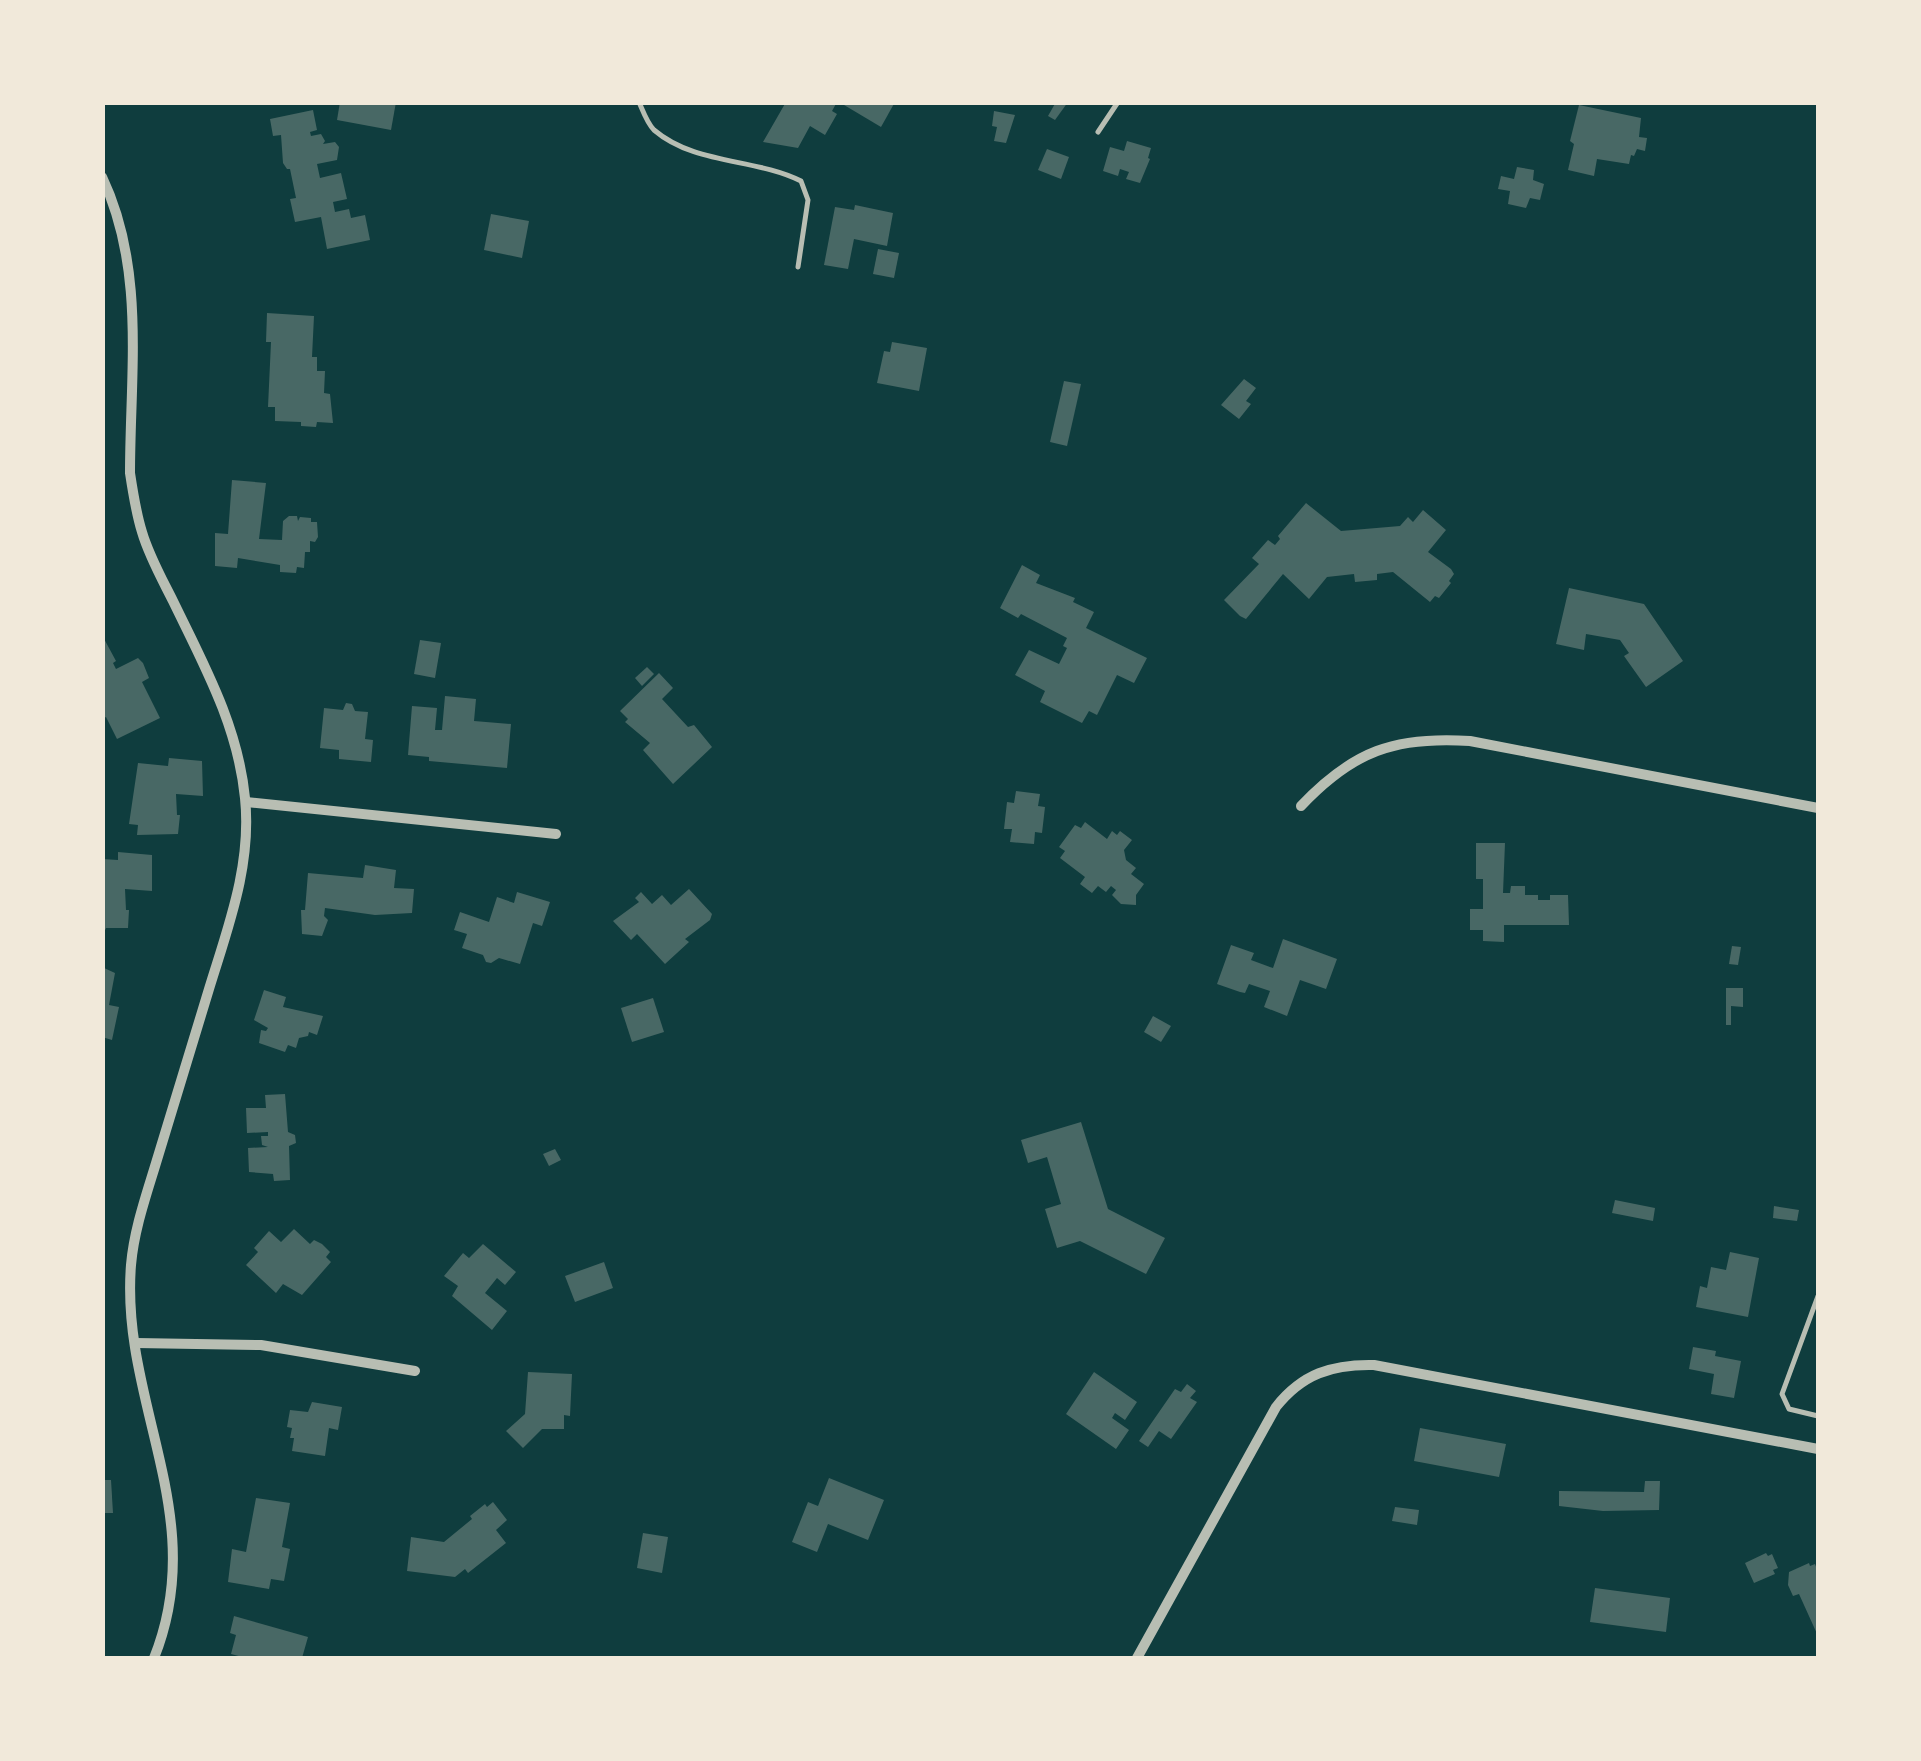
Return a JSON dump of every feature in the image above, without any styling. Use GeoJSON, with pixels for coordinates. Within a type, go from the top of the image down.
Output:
{"type":"FeatureCollection","features":[{"type":"Feature","properties":{"kind":"street"},"geometry":{"type":"LineString","coordinates":[[102,177],[123,231],[131,269],[130,473],[142,535],[229,722],[241,758],[246,802],[243,868],[234,906],[136,1230],[130,1300],[174,1540],[170,1612],[154,1658]]}},
{"type":"Feature","properties":{"kind":"street"},"geometry":{"type":"LineString","coordinates":[[1301,806],[1344,765],[1371,751],[1400,742],[1436,739],[1470,741],[1818,808]]}},
{"type":"Feature","properties":{"kind":"street"},"geometry":{"type":"LineString","coordinates":[[246,802],[556,834]]}},
{"type":"Feature","properties":{"kind":"street"},"geometry":{"type":"LineString","coordinates":[[136,1343],[261,1345],[416,1371]]}},
{"type":"Feature","properties":{"kind":"street"},"geometry":{"type":"LineString","coordinates":[[1136,1658],[1276,1407],[1290,1388],[1324,1370],[1346,1364],[1374,1365],[1818,1449]]}},
{"type":"Feature","properties":{"kind":"lane"},"geometry":{"type":"LineString","coordinates":[[639,102],[651,128],[686,150],[785,173],[801,181],[808,200],[798,267]]}},
{"type":"Feature","properties":{"kind":"lane"},"geometry":{"type":"LineString","coordinates":[[1098,132],[1118,102]]}},
{"type":"Feature","properties":{"kind":"lane"},"geometry":{"type":"LineString","coordinates":[[1818,1296],[1782,1394],[1789,1409],[1818,1416]]}},
{"type":"Feature","properties":{"kind":"building"},"geometry":{"type":"Polygon","coordinates":[[[340,102],[396,102],[391,130],[337,120],[340,102]]]}},
{"type":"Feature","properties":{"kind":"building"},"geometry":{"type":"Polygon","coordinates":[[[786,102],[837,102],[832,111],[837,114],[825,135],[810,126],[798,148],[763,142],[786,102]]]}},
{"type":"Feature","properties":{"kind":"building"},"geometry":{"type":"Polygon","coordinates":[[[839,102],[895,102],[881,127],[839,102]]]}},
{"type":"Feature","properties":{"kind":"building"},"geometry":{"type":"Polygon","coordinates":[[[1056,102],[1068,102],[1055,120],[1048,116],[1056,102]]]}},
{"type":"Feature","properties":{"kind":"building"},"geometry":{"type":"Polygon","coordinates":[[[1579,105],[1641,118],[1639,137],[1647,138],[1645,151],[1637,149],[1629,164],[1597,159],[1594,176],[1568,170],[1579,105]]]}},
{"type":"Feature","properties":{"kind":"building"},"geometry":{"type":"Polygon","coordinates":[[[313,110],[317,130],[310,132],[311,136],[321,134],[323,144],[335,142],[339,147],[337,160],[317,164],[320,178],[341,173],[347,199],[333,202],[335,212],[349,209],[351,218],[365,215],[370,240],[327,249],[321,217],[295,222],[290,199],[296,198],[290,169],[283,163],[281,135],[273,136],[270,119],[313,110]]]}},
{"type":"Feature","properties":{"kind":"building"},"geometry":{"type":"Polygon","coordinates":[[[994,111],[1015,115],[1006,143],[994,141],[994,111]]]}},
{"type":"Feature","properties":{"kind":"building"},"geometry":{"type":"Polygon","coordinates":[[[1127,141],[1151,148],[1140,183],[1126,179],[1129,172],[1120,169],[1118,176],[1103,171],[1110,147],[1124,151],[1127,141]]]}},
{"type":"Feature","properties":{"kind":"building"},"geometry":{"type":"Polygon","coordinates":[[[1047,149],[1069,157],[1061,179],[1038,170],[1047,149]]]}},
{"type":"Feature","properties":{"kind":"building"},"geometry":{"type":"Polygon","coordinates":[[[1517,167],[1534,170],[1533,180],[1544,184],[1540,200],[1530,198],[1526,208],[1508,204],[1510,191],[1498,189],[1501,176],[1514,179],[1517,167]]]}},
{"type":"Feature","properties":{"kind":"building"},"geometry":{"type":"Polygon","coordinates":[[[855,205],[893,213],[887,246],[854,239],[848,269],[824,265],[835,207],[854,210],[855,205]]]}},
{"type":"Feature","properties":{"kind":"building"},"geometry":{"type":"Polygon","coordinates":[[[491,214],[529,221],[522,258],[484,250],[491,214]]]}},
{"type":"Feature","properties":{"kind":"building"},"geometry":{"type":"Polygon","coordinates":[[[878,249],[899,253],[894,278],[873,274],[878,249]]]}},
{"type":"Feature","properties":{"kind":"building"},"geometry":{"type":"Polygon","coordinates":[[[267,313],[314,316],[312,357],[317,357],[317,371],[325,371],[324,393],[330,394],[333,423],[317,422],[316,427],[275,421],[275,407],[268,407],[271,342],[266,342],[267,313]]]}},
{"type":"Feature","properties":{"kind":"building"},"geometry":{"type":"Polygon","coordinates":[[[892,342],[927,348],[919,391],[877,383],[884,351],[890,352],[892,342]]]}},
{"type":"Feature","properties":{"kind":"building"},"geometry":{"type":"Polygon","coordinates":[[[1244,379],[1256,388],[1246,401],[1251,404],[1239,419],[1221,405],[1244,379]]]}},
{"type":"Feature","properties":{"kind":"building"},"geometry":{"type":"Polygon","coordinates":[[[1064,381],[1081,384],[1067,446],[1050,442],[1064,381]]]}},
{"type":"Feature","properties":{"kind":"building"},"geometry":{"type":"Polygon","coordinates":[[[232,480],[266,483],[259,539],[282,540],[283,521],[289,516],[297,516],[298,521],[300,517],[317,522],[318,537],[315,542],[310,541],[310,552],[305,552],[304,568],[297,567],[296,573],[280,572],[280,565],[238,558],[237,568],[215,566],[215,533],[228,534],[232,480]]]}},
{"type":"Feature","properties":{"kind":"building"},"geometry":{"type":"Polygon","coordinates":[[[1306,503],[1341,531],[1400,526],[1408,517],[1413,522],[1423,510],[1446,530],[1428,552],[1451,569],[1451,583],[1439,598],[1435,596],[1430,602],[1393,572],[1377,574],[1377,580],[1355,582],[1354,574],[1327,577],[1309,599],[1283,574],[1246,619],[1240,616],[1224,600],[1259,564],[1252,558],[1268,540],[1275,545],[1306,503]]]}},
{"type":"Feature","properties":{"kind":"building"},"geometry":{"type":"Polygon","coordinates":[[[1022,565],[1040,575],[1036,583],[1075,598],[1073,602],[1094,612],[1086,628],[1147,658],[1134,683],[1117,675],[1097,715],[1089,711],[1082,723],[1040,702],[1045,691],[1015,675],[1029,650],[1059,664],[1067,648],[1063,646],[1067,638],[1021,614],[1018,618],[1000,608],[1022,565]]]}},
{"type":"Feature","properties":{"kind":"building"},"geometry":{"type":"Polygon","coordinates":[[[1569,588],[1644,604],[1683,661],[1646,687],[1624,656],[1629,653],[1620,640],[1586,634],[1584,650],[1556,644],[1569,588]]]}},
{"type":"Feature","properties":{"kind":"building"},"geometry":{"type":"Polygon","coordinates":[[[102,635],[116,661],[116,669],[138,658],[143,663],[149,678],[142,682],[160,718],[117,739],[106,717],[102,719],[102,635]]]}},
{"type":"Feature","properties":{"kind":"building"},"geometry":{"type":"Polygon","coordinates":[[[420,640],[441,643],[435,678],[414,674],[420,640]]]}},
{"type":"Feature","properties":{"kind":"building"},"geometry":{"type":"Polygon","coordinates":[[[647,667],[654,674],[642,686],[635,678],[647,667]]]}},
{"type":"Feature","properties":{"kind":"building"},"geometry":{"type":"Polygon","coordinates":[[[659,673],[673,688],[662,699],[688,727],[694,725],[712,747],[673,784],[643,750],[650,743],[625,722],[628,719],[620,711],[659,673]]]}},
{"type":"Feature","properties":{"kind":"building"},"geometry":{"type":"Polygon","coordinates":[[[445,696],[476,699],[474,721],[511,724],[507,768],[429,761],[429,757],[408,755],[412,706],[437,708],[435,730],[442,730],[445,696]]]}},
{"type":"Feature","properties":{"kind":"building"},"geometry":{"type":"Polygon","coordinates":[[[346,703],[352,704],[355,711],[368,712],[365,739],[373,740],[371,762],[339,759],[339,750],[320,748],[324,708],[343,710],[346,703]]]}},
{"type":"Feature","properties":{"kind":"building"},"geometry":{"type":"Polygon","coordinates":[[[169,758],[202,761],[203,796],[176,794],[178,834],[137,835],[138,825],[129,824],[138,763],[168,766],[169,758]]]}},
{"type":"Feature","properties":{"kind":"building"},"geometry":{"type":"Polygon","coordinates":[[[1016,791],[1040,794],[1038,806],[1045,807],[1042,833],[1035,832],[1034,844],[1010,842],[1012,829],[1004,829],[1007,802],[1014,803],[1016,791]]]}},
{"type":"Feature","properties":{"kind":"building"},"geometry":{"type":"Polygon","coordinates":[[[1085,822],[1107,839],[1112,831],[1117,835],[1120,831],[1132,840],[1124,850],[1126,860],[1136,868],[1131,874],[1144,884],[1136,895],[1136,905],[1121,904],[1112,895],[1116,890],[1111,886],[1106,892],[1098,886],[1092,893],[1080,884],[1085,877],[1060,858],[1065,851],[1059,847],[1075,825],[1081,828],[1085,822]]]}},
{"type":"Feature","properties":{"kind":"building"},"geometry":{"type":"Polygon","coordinates":[[[1476,843],[1505,843],[1503,893],[1510,893],[1511,886],[1525,886],[1525,895],[1538,895],[1538,900],[1568,895],[1569,925],[1504,925],[1504,942],[1483,941],[1483,930],[1470,930],[1470,909],[1483,909],[1483,879],[1476,879],[1476,843]]]}},
{"type":"Feature","properties":{"kind":"building"},"geometry":{"type":"Polygon","coordinates":[[[118,852],[152,855],[152,891],[125,889],[128,928],[106,928],[102,937],[102,859],[118,860],[118,852]]]}},
{"type":"Feature","properties":{"kind":"building"},"geometry":{"type":"Polygon","coordinates":[[[365,865],[396,870],[394,888],[414,889],[412,913],[375,915],[325,908],[328,920],[322,936],[302,934],[301,910],[305,910],[308,873],[363,878],[365,865]]]}},
{"type":"Feature","properties":{"kind":"building"},"geometry":{"type":"Polygon","coordinates":[[[689,889],[712,914],[665,964],[637,934],[631,940],[613,921],[639,902],[635,898],[641,892],[652,904],[662,895],[671,905],[689,889]]]}},
{"type":"Feature","properties":{"kind":"building"},"geometry":{"type":"Polygon","coordinates":[[[517,892],[550,902],[542,926],[533,923],[520,964],[499,958],[486,962],[483,955],[462,948],[467,934],[454,930],[460,912],[489,922],[497,897],[514,903],[517,892]]]}},
{"type":"Feature","properties":{"kind":"building"},"geometry":{"type":"Polygon","coordinates":[[[1283,939],[1337,959],[1326,989],[1300,980],[1287,1016],[1264,1007],[1270,991],[1249,984],[1245,993],[1217,984],[1231,945],[1254,953],[1251,960],[1273,968],[1283,939]]]}},
{"type":"Feature","properties":{"kind":"building"},"geometry":{"type":"Polygon","coordinates":[[[1732,946],[1741,947],[1738,965],[1729,964],[1732,946]]]}},
{"type":"Feature","properties":{"kind":"building"},"geometry":{"type":"Polygon","coordinates":[[[102,967],[115,973],[109,1005],[119,1007],[112,1040],[102,1037],[102,967]]]}},
{"type":"Feature","properties":{"kind":"building"},"geometry":{"type":"Polygon","coordinates":[[[1726,988],[1743,988],[1743,1007],[1731,1006],[1731,1025],[1726,1025],[1726,988]]]}},
{"type":"Feature","properties":{"kind":"building"},"geometry":{"type":"Polygon","coordinates":[[[264,990],[286,997],[283,1007],[323,1016],[317,1035],[309,1032],[299,1038],[296,1048],[288,1045],[285,1052],[259,1043],[261,1030],[268,1028],[254,1020],[264,990]]]}},
{"type":"Feature","properties":{"kind":"building"},"geometry":{"type":"Polygon","coordinates":[[[653,998],[664,1032],[632,1042],[621,1008],[653,998]]]}},
{"type":"Feature","properties":{"kind":"building"},"geometry":{"type":"Polygon","coordinates":[[[1153,1016],[1171,1026],[1161,1042],[1144,1032],[1153,1016]]]}},
{"type":"Feature","properties":{"kind":"building"},"geometry":{"type":"Polygon","coordinates":[[[285,1094],[288,1132],[295,1135],[296,1143],[289,1146],[290,1180],[274,1181],[273,1174],[249,1172],[248,1148],[268,1147],[262,1145],[261,1136],[268,1136],[268,1132],[247,1133],[246,1108],[266,1108],[265,1095],[285,1094]]]}},
{"type":"Feature","properties":{"kind":"building"},"geometry":{"type":"Polygon","coordinates":[[[1081,1122],[1108,1209],[1165,1238],[1146,1274],[1080,1241],[1057,1248],[1045,1209],[1061,1204],[1047,1157],[1028,1163],[1021,1140],[1081,1122]]]}},
{"type":"Feature","properties":{"kind":"building"},"geometry":{"type":"Polygon","coordinates":[[[555,1149],[561,1160],[549,1166],[543,1154],[555,1149]]]}},
{"type":"Feature","properties":{"kind":"building"},"geometry":{"type":"Polygon","coordinates":[[[1615,1200],[1655,1208],[1653,1221],[1612,1213],[1615,1200]]]}},
{"type":"Feature","properties":{"kind":"building"},"geometry":{"type":"Polygon","coordinates":[[[1774,1206],[1799,1210],[1797,1221],[1773,1218],[1774,1206]]]}},
{"type":"Feature","properties":{"kind":"building"},"geometry":{"type":"Polygon","coordinates":[[[294,1229],[310,1244],[314,1240],[322,1244],[330,1252],[326,1257],[331,1262],[302,1295],[283,1284],[276,1293],[246,1265],[269,1231],[281,1242],[294,1229]]]}},
{"type":"Feature","properties":{"kind":"building"},"geometry":{"type":"Polygon","coordinates":[[[483,1244],[516,1272],[505,1285],[497,1278],[485,1293],[507,1311],[492,1330],[452,1296],[458,1286],[444,1276],[463,1253],[469,1258],[483,1244]]]}},
{"type":"Feature","properties":{"kind":"building"},"geometry":{"type":"Polygon","coordinates":[[[1730,1252],[1759,1258],[1748,1317],[1696,1307],[1700,1286],[1707,1288],[1711,1267],[1726,1270],[1730,1252]]]}},
{"type":"Feature","properties":{"kind":"building"},"geometry":{"type":"Polygon","coordinates":[[[604,1262],[613,1288],[575,1302],[565,1276],[604,1262]]]}},
{"type":"Feature","properties":{"kind":"building"},"geometry":{"type":"Polygon","coordinates":[[[1693,1347],[1741,1361],[1734,1398],[1711,1394],[1714,1374],[1689,1369],[1693,1347]]]}},
{"type":"Feature","properties":{"kind":"building"},"geometry":{"type":"Polygon","coordinates":[[[528,1372],[572,1374],[570,1416],[564,1415],[564,1429],[542,1429],[523,1448],[506,1431],[525,1414],[528,1372]]]}},
{"type":"Feature","properties":{"kind":"building"},"geometry":{"type":"Polygon","coordinates":[[[1094,1372],[1137,1402],[1125,1420],[1115,1413],[1112,1418],[1129,1430],[1116,1449],[1066,1414],[1094,1372]]]}},
{"type":"Feature","properties":{"kind":"building"},"geometry":{"type":"Polygon","coordinates":[[[1187,1384],[1196,1391],[1190,1398],[1197,1402],[1171,1439],[1159,1431],[1148,1447],[1139,1441],[1175,1389],[1181,1392],[1187,1384]]]}},
{"type":"Feature","properties":{"kind":"building"},"geometry":{"type":"Polygon","coordinates":[[[312,1402],[342,1407],[338,1430],[329,1428],[325,1456],[292,1451],[292,1428],[287,1427],[290,1410],[308,1412],[312,1402]]]}},
{"type":"Feature","properties":{"kind":"building"},"geometry":{"type":"Polygon","coordinates":[[[1420,1428],[1506,1444],[1499,1477],[1414,1461],[1420,1428]]]}},
{"type":"Feature","properties":{"kind":"building"},"geometry":{"type":"Polygon","coordinates":[[[829,1478],[884,1500],[868,1540],[828,1524],[817,1552],[792,1542],[808,1502],[818,1506],[829,1478]]]}},
{"type":"Feature","properties":{"kind":"building"},"geometry":{"type":"Polygon","coordinates":[[[102,1480],[111,1480],[113,1513],[102,1513],[102,1480]]]}},
{"type":"Feature","properties":{"kind":"building"},"geometry":{"type":"Polygon","coordinates":[[[1645,1481],[1660,1481],[1659,1510],[1603,1511],[1559,1506],[1559,1491],[1644,1492],[1645,1481]]]}},
{"type":"Feature","properties":{"kind":"building"},"geometry":{"type":"Polygon","coordinates":[[[256,1498],[290,1503],[282,1547],[290,1549],[284,1581],[271,1579],[269,1589],[228,1582],[232,1549],[246,1552],[256,1498]]]}},
{"type":"Feature","properties":{"kind":"building"},"geometry":{"type":"Polygon","coordinates":[[[493,1502],[507,1520],[496,1530],[506,1543],[468,1573],[465,1569],[455,1577],[407,1571],[411,1537],[444,1542],[472,1519],[470,1516],[493,1502]]]}},
{"type":"Feature","properties":{"kind":"building"},"geometry":{"type":"Polygon","coordinates":[[[1395,1507],[1419,1510],[1417,1525],[1392,1521],[1395,1507]]]}},
{"type":"Feature","properties":{"kind":"building"},"geometry":{"type":"Polygon","coordinates":[[[643,1533],[668,1537],[662,1573],[637,1568],[643,1533]]]}},
{"type":"Feature","properties":{"kind":"building"},"geometry":{"type":"Polygon","coordinates":[[[1772,1554],[1778,1568],[1773,1570],[1775,1574],[1754,1583],[1745,1563],[1772,1554]]]}},
{"type":"Feature","properties":{"kind":"building"},"geometry":{"type":"Polygon","coordinates":[[[1815,1564],[1818,1572],[1818,1636],[1799,1594],[1793,1596],[1788,1585],[1789,1572],[1815,1564]]]}},
{"type":"Feature","properties":{"kind":"building"},"geometry":{"type":"Polygon","coordinates":[[[1595,1588],[1670,1598],[1666,1632],[1590,1622],[1595,1588]]]}},
{"type":"Feature","properties":{"kind":"building"},"geometry":{"type":"Polygon","coordinates":[[[234,1616],[308,1637],[302,1658],[246,1658],[231,1654],[236,1635],[230,1633],[234,1616]]]}}]}
